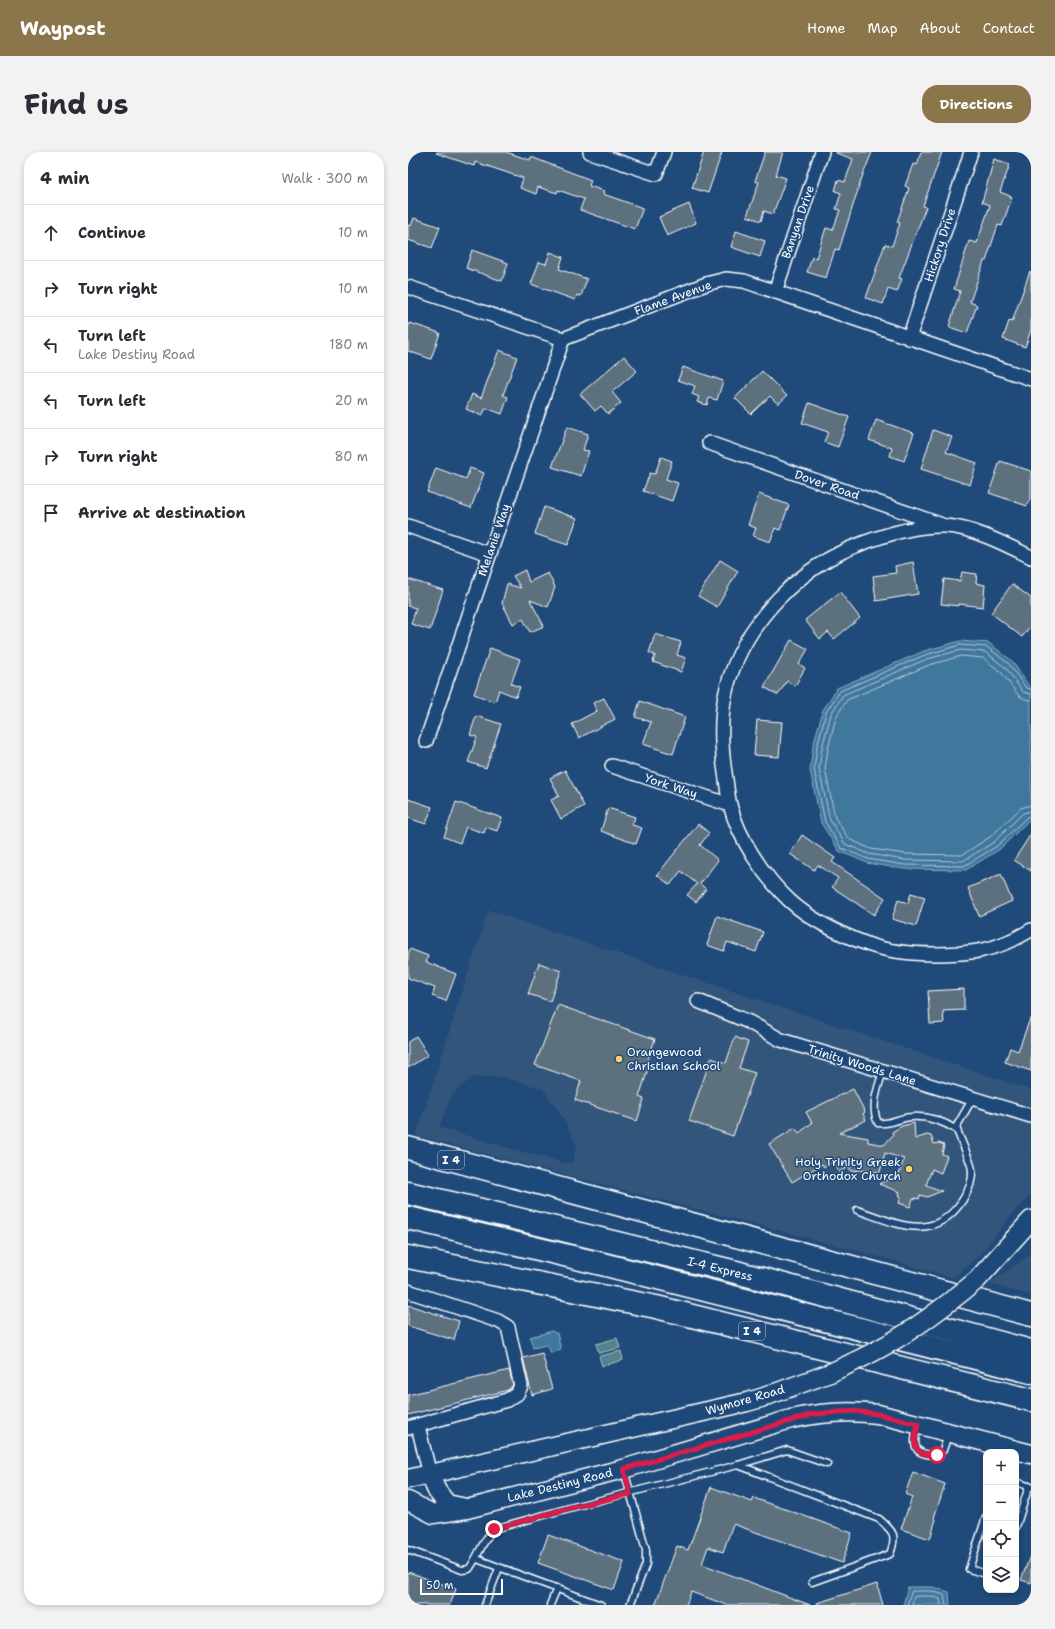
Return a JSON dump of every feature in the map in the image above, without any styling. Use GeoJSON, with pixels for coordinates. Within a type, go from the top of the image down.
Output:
{"type":"FeatureCollection","features":[{"type":"Feature","properties":{"kind":"highway","name":"I 4"},"geometry":{"type":"LineString","coordinates":[[408,1148],[1031,1315]]}},
{"type":"Feature","properties":{"kind":"highway","name":"I-4 Express"},"geometry":{"type":"LineString","coordinates":[[408,1193],[740,1273],[1031,1350]]}},
{"type":"Feature","properties":{"kind":"highway","name":"I-4 Express"},"geometry":{"type":"LineString","coordinates":[[408,1218],[614,1267],[1031,1372]]}},
{"type":"Feature","properties":{"kind":"highway","name":"I 4"},"geometry":{"type":"LineString","coordinates":[[408,1257],[656,1308],[1031,1400]]}},
{"type":"Feature","properties":{"kind":"main road","name":"Wymore Road"},"geometry":{"type":"LineString","coordinates":[[408,1479],[754,1400],[830,1373],[887,1344],[946,1306],[977,1280],[1031,1220]]}},
{"type":"Feature","properties":{"kind":"main road","name":"Lake Destiny Road"},"geometry":{"type":"LineString","coordinates":[[430,1475],[437,1491],[447,1504],[467,1509],[624,1469],[814,1414],[854,1411],[878,1414],[1031,1454]]}},
{"type":"Feature","properties":{"kind":"main road"},"geometry":{"type":"LineString","coordinates":[[408,1502],[433,1514],[467,1509]]}},
{"type":"Feature","properties":{"kind":"street"},"geometry":{"type":"LineString","coordinates":[[590,152],[656,174],[664,152]]}},
{"type":"Feature","properties":{"kind":"street","name":"Banyan Drive"},"geometry":{"type":"LineString","coordinates":[[775,292],[822,152]]}},
{"type":"Feature","properties":{"kind":"street","name":"Hickory Drive"},"geometry":{"type":"LineString","coordinates":[[909,338],[971,152]]}},
{"type":"Feature","properties":{"kind":"street","name":"Flame Avenue"},"geometry":{"type":"LineString","coordinates":[[564,339],[706,284],[726,279],[744,281],[1031,379]]}},
{"type":"Feature","properties":{"kind":"street"},"geometry":{"type":"LineString","coordinates":[[408,287],[564,339]]}},
{"type":"Feature","properties":{"kind":"street","name":"Melanie Way"},"geometry":{"type":"LineString","coordinates":[[426,741],[564,339]]}},
{"type":"Feature","properties":{"kind":"street","name":"Dover Road"},"geometry":{"type":"LineString","coordinates":[[709,443],[945,526]]}},
{"type":"Feature","properties":{"kind":"street"},"geometry":{"type":"LineString","coordinates":[[408,526],[489,554]]}},
{"type":"Feature","properties":{"kind":"street"},"geometry":{"type":"LineString","coordinates":[[1031,557],[1007,545],[973,532],[945,526],[910,530],[884,536],[845,550],[806,573],[780,597],[755,626],[738,655],[727,688],[722,715],[721,747],[730,805],[741,836],[773,884],[791,902],[819,922],[852,938],[876,947],[904,953],[944,954],[981,951],[1014,940],[1031,930]]}},
{"type":"Feature","properties":{"kind":"street","name":"York Way"},"geometry":{"type":"LineString","coordinates":[[612,766],[730,805]]}},
{"type":"Feature","properties":{"kind":"street","name":"Trinity Woods Lane"},"geometry":{"type":"LineString","coordinates":[[698,1001],[749,1022],[781,1040],[1031,1116]]}},
{"type":"Feature","properties":{"kind":"street"},"geometry":{"type":"LineString","coordinates":[[408,1291],[498,1321],[508,1327],[521,1386],[517,1394],[507,1400],[413,1427],[430,1475]]}},
{"type":"Feature","properties":{"kind":"lane"},"geometry":{"type":"LineString","coordinates":[[857,1210],[901,1225],[922,1228],[942,1223],[956,1210],[969,1190],[972,1170],[955,1129],[938,1121],[911,1116],[886,1124],[878,1123],[875,1116],[874,1102],[883,1071]]}},
{"type":"Feature","properties":{"kind":"lane"},"geometry":{"type":"LineString","coordinates":[[955,1129],[973,1098]]}},
{"type":"Feature","properties":{"kind":"lane"},"geometry":{"type":"LineString","coordinates":[[918,1424],[914,1442],[915,1448],[919,1452],[929,1455],[937,1455],[943,1450],[949,1432]]}},
{"type":"Feature","properties":{"kind":"lane"},"geometry":{"type":"LineString","coordinates":[[408,1550],[462,1570],[469,1569],[477,1559],[486,1536],[494,1529],[573,1507],[630,1494],[738,1465],[787,1450],[827,1464]]}},
{"type":"Feature","properties":{"kind":"lane"},"geometry":{"type":"LineString","coordinates":[[738,1465],[879,1519],[891,1530],[894,1541],[890,1554],[812,1582]]}},
{"type":"Feature","properties":{"kind":"lane"},"geometry":{"type":"LineString","coordinates":[[624,1469],[646,1550],[646,1564],[630,1605]]}},
{"type":"Feature","properties":{"kind":"lane"},"geometry":{"type":"LineString","coordinates":[[1018,1521],[1030,1486],[1019,1483]]}},
{"type":"Feature","properties":{"kind":"lane"},"geometry":{"type":"LineString","coordinates":[[983,1573],[969,1569],[984,1521]]}},
{"type":"Feature","properties":{"kind":"lane"},"geometry":{"type":"LineString","coordinates":[[477,1559],[601,1605]]}},
{"type":"Feature","properties":{"kind":"lane"},"geometry":{"type":"LineString","coordinates":[[485,1605],[499,1568]]}},
{"type":"Feature","properties":{"kind":"lane"},"geometry":{"type":"LineString","coordinates":[[550,1605],[557,1588]]}},
{"type":"Feature","properties":{"kind":"shaded area"},"geometry":{"type":"Polygon","coordinates":[[[488,910],[1031,1090],[1031,1110],[784,1035],[751,1017],[694,994],[690,1004],[746,1027],[780,1046],[1031,1123],[1031,1196],[1017,1208],[984,1250],[954,1278],[888,1259],[416,1136],[488,910]],[[473,1077],[453,1093],[439,1127],[501,1146],[565,1163],[572,1163],[577,1147],[563,1118],[543,1089],[503,1077],[473,1077]]]}},
{"type":"Feature","properties":{"kind":"shaded area"},"geometry":{"type":"Polygon","coordinates":[[[1031,1252],[1031,1295],[989,1284],[1028,1256],[1031,1252]]]}},
{"type":"Feature","properties":{"kind":"green space"},"geometry":{"type":"Polygon","coordinates":[[[617,1338],[620,1348],[599,1353],[596,1344],[617,1338]]]}},
{"type":"Feature","properties":{"kind":"green space"},"geometry":{"type":"Polygon","coordinates":[[[621,1351],[623,1360],[602,1366],[599,1356],[621,1351]]]}},
{"type":"Feature","properties":{"kind":"water"},"geometry":{"type":"Polygon","coordinates":[[[960,641],[989,643],[1012,661],[1031,689],[1031,818],[1000,849],[966,870],[904,869],[867,863],[839,851],[821,823],[810,770],[813,746],[823,710],[837,688],[924,651],[960,641]]]}},
{"type":"Feature","properties":{"kind":"water"},"geometry":{"type":"Polygon","coordinates":[[[552,1331],[557,1333],[561,1350],[551,1353],[546,1345],[533,1348],[530,1337],[552,1331]]]}},
{"type":"Feature","properties":{"kind":"water"},"geometry":{"type":"Polygon","coordinates":[[[908,1587],[933,1587],[949,1592],[950,1605],[903,1605],[908,1587]]]}},
{"type":"Feature","properties":{"kind":"building"},"geometry":{"type":"Polygon","coordinates":[[[506,152],[530,160],[531,157],[591,180],[589,186],[604,191],[603,194],[643,208],[635,229],[580,210],[584,199],[558,190],[557,193],[538,187],[536,194],[520,188],[523,178],[475,162],[474,166],[436,153],[506,152]]]}},
{"type":"Feature","properties":{"kind":"building"},"geometry":{"type":"Polygon","coordinates":[[[704,152],[722,152],[708,193],[692,188],[704,152]]]}},
{"type":"Feature","properties":{"kind":"building"},"geometry":{"type":"Polygon","coordinates":[[[765,152],[783,152],[776,175],[786,178],[773,214],[764,211],[761,221],[747,216],[759,182],[755,181],[765,152]]]}},
{"type":"Feature","properties":{"kind":"building"},"geometry":{"type":"Polygon","coordinates":[[[836,152],[872,152],[861,180],[839,250],[835,249],[826,278],[807,272],[812,257],[816,258],[826,228],[833,230],[840,210],[836,209],[841,193],[835,191],[838,180],[845,182],[853,159],[836,152]]]}},
{"type":"Feature","properties":{"kind":"building"},"geometry":{"type":"Polygon","coordinates":[[[921,152],[942,152],[923,206],[926,207],[899,278],[902,279],[897,292],[888,289],[883,304],[866,298],[885,244],[892,246],[900,223],[897,222],[909,188],[905,186],[913,164],[917,165],[921,152]]]}},
{"type":"Feature","properties":{"kind":"building"},"geometry":{"type":"Polygon","coordinates":[[[994,159],[1010,164],[1000,192],[1012,197],[1002,226],[998,225],[970,302],[977,305],[967,333],[949,327],[960,291],[954,289],[969,241],[977,243],[990,205],[982,202],[994,159]]]}},
{"type":"Feature","properties":{"kind":"building"},"geometry":{"type":"Polygon","coordinates":[[[689,204],[696,223],[667,236],[659,217],[689,204]]]}},
{"type":"Feature","properties":{"kind":"building"},"geometry":{"type":"Polygon","coordinates":[[[414,218],[440,227],[432,248],[408,240],[408,225],[411,226],[414,218]]]}},
{"type":"Feature","properties":{"kind":"building"},"geometry":{"type":"Polygon","coordinates":[[[736,231],[765,241],[760,257],[731,247],[736,231]]]}},
{"type":"Feature","properties":{"kind":"building"},"geometry":{"type":"Polygon","coordinates":[[[472,250],[508,263],[502,281],[466,268],[472,250]]]}},
{"type":"Feature","properties":{"kind":"building"},"geometry":{"type":"Polygon","coordinates":[[[550,252],[563,257],[559,269],[587,279],[581,296],[577,295],[575,300],[531,284],[539,262],[546,264],[550,252]]]}},
{"type":"Feature","properties":{"kind":"building"},"geometry":{"type":"Polygon","coordinates":[[[1030,271],[1031,330],[1025,347],[1003,339],[1009,321],[1012,322],[1030,271]]]}},
{"type":"Feature","properties":{"kind":"building"},"geometry":{"type":"Polygon","coordinates":[[[410,323],[440,333],[431,359],[408,351],[408,328],[410,323]]]}},
{"type":"Feature","properties":{"kind":"building"},"geometry":{"type":"Polygon","coordinates":[[[499,350],[517,357],[503,395],[508,397],[502,414],[486,408],[482,416],[466,409],[472,394],[481,398],[499,350]]]}},
{"type":"Feature","properties":{"kind":"building"},"geometry":{"type":"Polygon","coordinates":[[[624,356],[637,371],[612,392],[621,403],[608,414],[601,406],[595,411],[580,394],[624,356]]]}},
{"type":"Feature","properties":{"kind":"building"},"geometry":{"type":"Polygon","coordinates":[[[683,367],[723,381],[717,400],[709,398],[707,405],[697,402],[699,397],[692,394],[695,386],[678,380],[683,367]]]}},
{"type":"Feature","properties":{"kind":"building"},"geometry":{"type":"Polygon","coordinates":[[[762,371],[787,396],[778,404],[770,396],[751,414],[735,398],[762,371]]]}},
{"type":"Feature","properties":{"kind":"building"},"geometry":{"type":"Polygon","coordinates":[[[809,403],[849,417],[838,447],[824,442],[828,432],[802,423],[809,403]]]}},
{"type":"Feature","properties":{"kind":"building"},"geometry":{"type":"Polygon","coordinates":[[[876,420],[914,433],[904,461],[890,456],[892,448],[869,440],[876,420]]]}},
{"type":"Feature","properties":{"kind":"building"},"geometry":{"type":"Polygon","coordinates":[[[567,427],[588,434],[583,450],[589,451],[581,476],[552,467],[567,427]]]}},
{"type":"Feature","properties":{"kind":"building"},"geometry":{"type":"Polygon","coordinates":[[[933,430],[952,437],[946,452],[977,463],[970,485],[921,469],[933,430]]]}},
{"type":"Feature","properties":{"kind":"building"},"geometry":{"type":"Polygon","coordinates":[[[661,457],[672,461],[666,479],[678,483],[672,501],[643,491],[650,473],[655,474],[661,457]]]}},
{"type":"Feature","properties":{"kind":"building"},"geometry":{"type":"Polygon","coordinates":[[[1000,461],[1031,471],[1031,496],[1027,506],[989,493],[1000,461]]]}},
{"type":"Feature","properties":{"kind":"building"},"geometry":{"type":"Polygon","coordinates":[[[436,468],[466,479],[470,468],[484,473],[471,508],[427,492],[436,468]]]}},
{"type":"Feature","properties":{"kind":"building"},"geometry":{"type":"Polygon","coordinates":[[[759,494],[789,505],[780,530],[775,528],[770,542],[753,536],[756,528],[748,525],[759,494]]]}},
{"type":"Feature","properties":{"kind":"building"},"geometry":{"type":"Polygon","coordinates":[[[544,507],[577,518],[568,545],[535,534],[544,507]]]}},
{"type":"Feature","properties":{"kind":"building"},"geometry":{"type":"Polygon","coordinates":[[[720,560],[738,571],[717,607],[698,596],[720,560]]]}},
{"type":"Feature","properties":{"kind":"building"},"geometry":{"type":"Polygon","coordinates":[[[913,562],[918,594],[876,601],[873,576],[896,573],[895,566],[913,562]]]}},
{"type":"Feature","properties":{"kind":"building"},"geometry":{"type":"Polygon","coordinates":[[[525,570],[529,582],[548,573],[555,587],[548,607],[530,600],[544,626],[530,632],[523,619],[513,624],[502,603],[507,584],[521,588],[513,576],[525,570]]]}},
{"type":"Feature","properties":{"kind":"building"},"geometry":{"type":"Polygon","coordinates":[[[962,572],[977,574],[976,583],[985,585],[983,607],[959,604],[959,606],[941,604],[944,579],[960,581],[962,572]]]}},
{"type":"Feature","properties":{"kind":"building"},"geometry":{"type":"Polygon","coordinates":[[[408,579],[443,590],[430,630],[411,624],[416,608],[408,606],[408,579]]]}},
{"type":"Feature","properties":{"kind":"building"},"geometry":{"type":"Polygon","coordinates":[[[1012,584],[1031,598],[1031,625],[1022,637],[991,613],[1012,584]]]}},
{"type":"Feature","properties":{"kind":"building"},"geometry":{"type":"Polygon","coordinates":[[[840,592],[860,618],[834,639],[828,632],[820,639],[805,620],[840,592]]]}},
{"type":"Feature","properties":{"kind":"building"},"geometry":{"type":"Polygon","coordinates":[[[655,634],[681,642],[677,655],[686,658],[681,672],[653,662],[655,655],[649,653],[655,634]]]}},
{"type":"Feature","properties":{"kind":"building"},"geometry":{"type":"Polygon","coordinates":[[[791,640],[808,649],[799,664],[805,668],[795,686],[787,681],[778,695],[764,687],[791,640]]]}},
{"type":"Feature","properties":{"kind":"building"},"geometry":{"type":"Polygon","coordinates":[[[490,648],[520,659],[511,684],[520,687],[516,697],[499,690],[495,702],[474,694],[490,648]]]}},
{"type":"Feature","properties":{"kind":"building"},"geometry":{"type":"Polygon","coordinates":[[[604,698],[615,719],[579,738],[572,724],[597,711],[593,703],[604,698]]]}},
{"type":"Feature","properties":{"kind":"building"},"geometry":{"type":"Polygon","coordinates":[[[640,701],[685,717],[673,754],[643,744],[651,722],[635,717],[640,701]]]}},
{"type":"Feature","properties":{"kind":"building"},"geometry":{"type":"Polygon","coordinates":[[[476,716],[501,724],[486,768],[468,762],[477,737],[470,735],[476,716]]]}},
{"type":"Feature","properties":{"kind":"building"},"geometry":{"type":"Polygon","coordinates":[[[757,720],[782,722],[779,757],[754,755],[757,720]]]}},
{"type":"Feature","properties":{"kind":"building"},"geometry":{"type":"Polygon","coordinates":[[[565,770],[584,806],[561,819],[551,800],[559,796],[550,778],[565,770]]]}},
{"type":"Feature","properties":{"kind":"building"},"geometry":{"type":"Polygon","coordinates":[[[408,799],[432,807],[426,824],[408,818],[408,799]]]}},
{"type":"Feature","properties":{"kind":"building"},"geometry":{"type":"Polygon","coordinates":[[[456,802],[502,818],[497,831],[486,827],[484,833],[466,827],[460,843],[444,837],[456,802]]]}},
{"type":"Feature","properties":{"kind":"building"},"geometry":{"type":"Polygon","coordinates":[[[608,808],[635,817],[632,825],[642,828],[636,844],[601,831],[608,808]]]}},
{"type":"Feature","properties":{"kind":"building"},"geometry":{"type":"Polygon","coordinates":[[[698,824],[709,833],[700,845],[718,860],[700,884],[706,889],[696,902],[687,895],[697,884],[681,871],[670,885],[657,875],[698,824]]]}},
{"type":"Feature","properties":{"kind":"building"},"geometry":{"type":"Polygon","coordinates":[[[1031,834],[1031,871],[1014,860],[1031,834]]]}},
{"type":"Feature","properties":{"kind":"building"},"geometry":{"type":"Polygon","coordinates":[[[802,835],[835,858],[832,862],[885,898],[874,915],[832,887],[838,878],[818,865],[814,870],[790,854],[802,835]]]}},
{"type":"Feature","properties":{"kind":"building"},"geometry":{"type":"Polygon","coordinates":[[[1001,874],[1012,901],[979,916],[968,888],[1001,874]]]}},
{"type":"Feature","properties":{"kind":"building"},"geometry":{"type":"Polygon","coordinates":[[[911,893],[925,897],[916,926],[892,919],[898,900],[908,903],[911,893]]]}},
{"type":"Feature","properties":{"kind":"building"},"geometry":{"type":"Polygon","coordinates":[[[717,916],[763,932],[756,952],[727,942],[724,951],[707,945],[717,916]]]}},
{"type":"Feature","properties":{"kind":"building"},"geometry":{"type":"Polygon","coordinates":[[[410,949],[428,956],[426,962],[456,974],[446,1001],[432,996],[435,988],[408,978],[408,954],[410,949]]]}},
{"type":"Feature","properties":{"kind":"building"},"geometry":{"type":"Polygon","coordinates":[[[539,963],[561,971],[550,1001],[528,994],[539,963]]]}},
{"type":"Feature","properties":{"kind":"building"},"geometry":{"type":"Polygon","coordinates":[[[964,989],[964,1010],[943,1011],[944,1023],[930,1024],[928,991],[964,989]]]}},
{"type":"Feature","properties":{"kind":"building"},"geometry":{"type":"Polygon","coordinates":[[[558,1005],[655,1039],[646,1065],[649,1066],[639,1097],[644,1099],[637,1121],[575,1100],[581,1081],[535,1065],[558,1005]]]}},
{"type":"Feature","properties":{"kind":"building"},"geometry":{"type":"Polygon","coordinates":[[[1030,1019],[1031,1071],[1005,1062],[1010,1048],[1018,1051],[1030,1019]]]}},
{"type":"Feature","properties":{"kind":"building"},"geometry":{"type":"Polygon","coordinates":[[[416,1036],[428,1055],[408,1068],[408,1042],[416,1036]]]}},
{"type":"Feature","properties":{"kind":"building"},"geometry":{"type":"Polygon","coordinates":[[[735,1037],[748,1042],[739,1068],[755,1073],[733,1136],[689,1121],[711,1058],[726,1063],[735,1037]]]}},
{"type":"Feature","properties":{"kind":"building"},"geometry":{"type":"Polygon","coordinates":[[[853,1089],[865,1112],[863,1114],[866,1120],[839,1133],[868,1138],[868,1142],[884,1145],[893,1135],[892,1132],[902,1126],[914,1123],[915,1139],[927,1135],[931,1136],[934,1144],[939,1143],[944,1145],[942,1154],[947,1156],[941,1173],[932,1169],[926,1185],[942,1191],[927,1197],[920,1195],[919,1199],[913,1199],[910,1207],[899,1203],[901,1196],[899,1195],[900,1192],[879,1184],[899,1174],[904,1159],[885,1153],[880,1172],[859,1170],[850,1171],[850,1166],[839,1172],[833,1162],[824,1167],[822,1164],[792,1182],[769,1144],[795,1128],[799,1133],[812,1123],[806,1112],[853,1089]]]}},
{"type":"Feature","properties":{"kind":"building"},"geometry":{"type":"Polygon","coordinates":[[[408,1305],[459,1321],[454,1340],[408,1326],[408,1305]]]}},
{"type":"Feature","properties":{"kind":"building"},"geometry":{"type":"Polygon","coordinates":[[[542,1353],[552,1389],[532,1395],[523,1358],[542,1353]]]}},
{"type":"Feature","properties":{"kind":"building"},"geometry":{"type":"Polygon","coordinates":[[[509,1370],[513,1385],[508,1390],[408,1415],[408,1395],[509,1370]]]}},
{"type":"Feature","properties":{"kind":"building"},"geometry":{"type":"Polygon","coordinates":[[[913,1472],[945,1484],[934,1518],[936,1519],[930,1539],[901,1529],[912,1497],[905,1494],[913,1472]]]}},
{"type":"Feature","properties":{"kind":"building"},"geometry":{"type":"Polygon","coordinates":[[[711,1487],[752,1502],[754,1498],[852,1533],[842,1563],[733,1524],[723,1552],[708,1547],[702,1564],[810,1605],[727,1605],[691,1592],[686,1605],[655,1605],[677,1546],[688,1550],[711,1487]]]}},
{"type":"Feature","properties":{"kind":"building"},"geometry":{"type":"Polygon","coordinates":[[[548,1535],[624,1562],[614,1590],[538,1563],[548,1535]]]}},
{"type":"Feature","properties":{"kind":"building"},"geometry":{"type":"Polygon","coordinates":[[[1031,1556],[1031,1583],[1021,1580],[1031,1556]]]}},
{"type":"Feature","properties":{"kind":"building"},"geometry":{"type":"Polygon","coordinates":[[[408,1572],[456,1589],[450,1605],[408,1605],[408,1572]]]}},
{"type":"Feature","properties":{"kind":"building"},"geometry":{"type":"Polygon","coordinates":[[[877,1584],[883,1605],[818,1605],[817,1603],[877,1584]]]}},
{"type":"Feature","properties":{"kind":"place","name":"Orangewood Christian School"},"geometry":{"type":"Point","coordinates":[619,1059]}},
{"type":"Feature","properties":{"kind":"place","name":"Holy Trinity Greek Orthodox Church"},"geometry":{"type":"Point","coordinates":[909,1169]}},
{"type":"Feature","properties":{"kind":"route"},"geometry":{"type":"LineString","coordinates":[[494,1529],[573,1507],[630,1494],[624,1469],[791,1419],[814,1414],[854,1411],[878,1414],[918,1424],[914,1442],[915,1448],[919,1452],[929,1455],[937,1455]]}}]}
